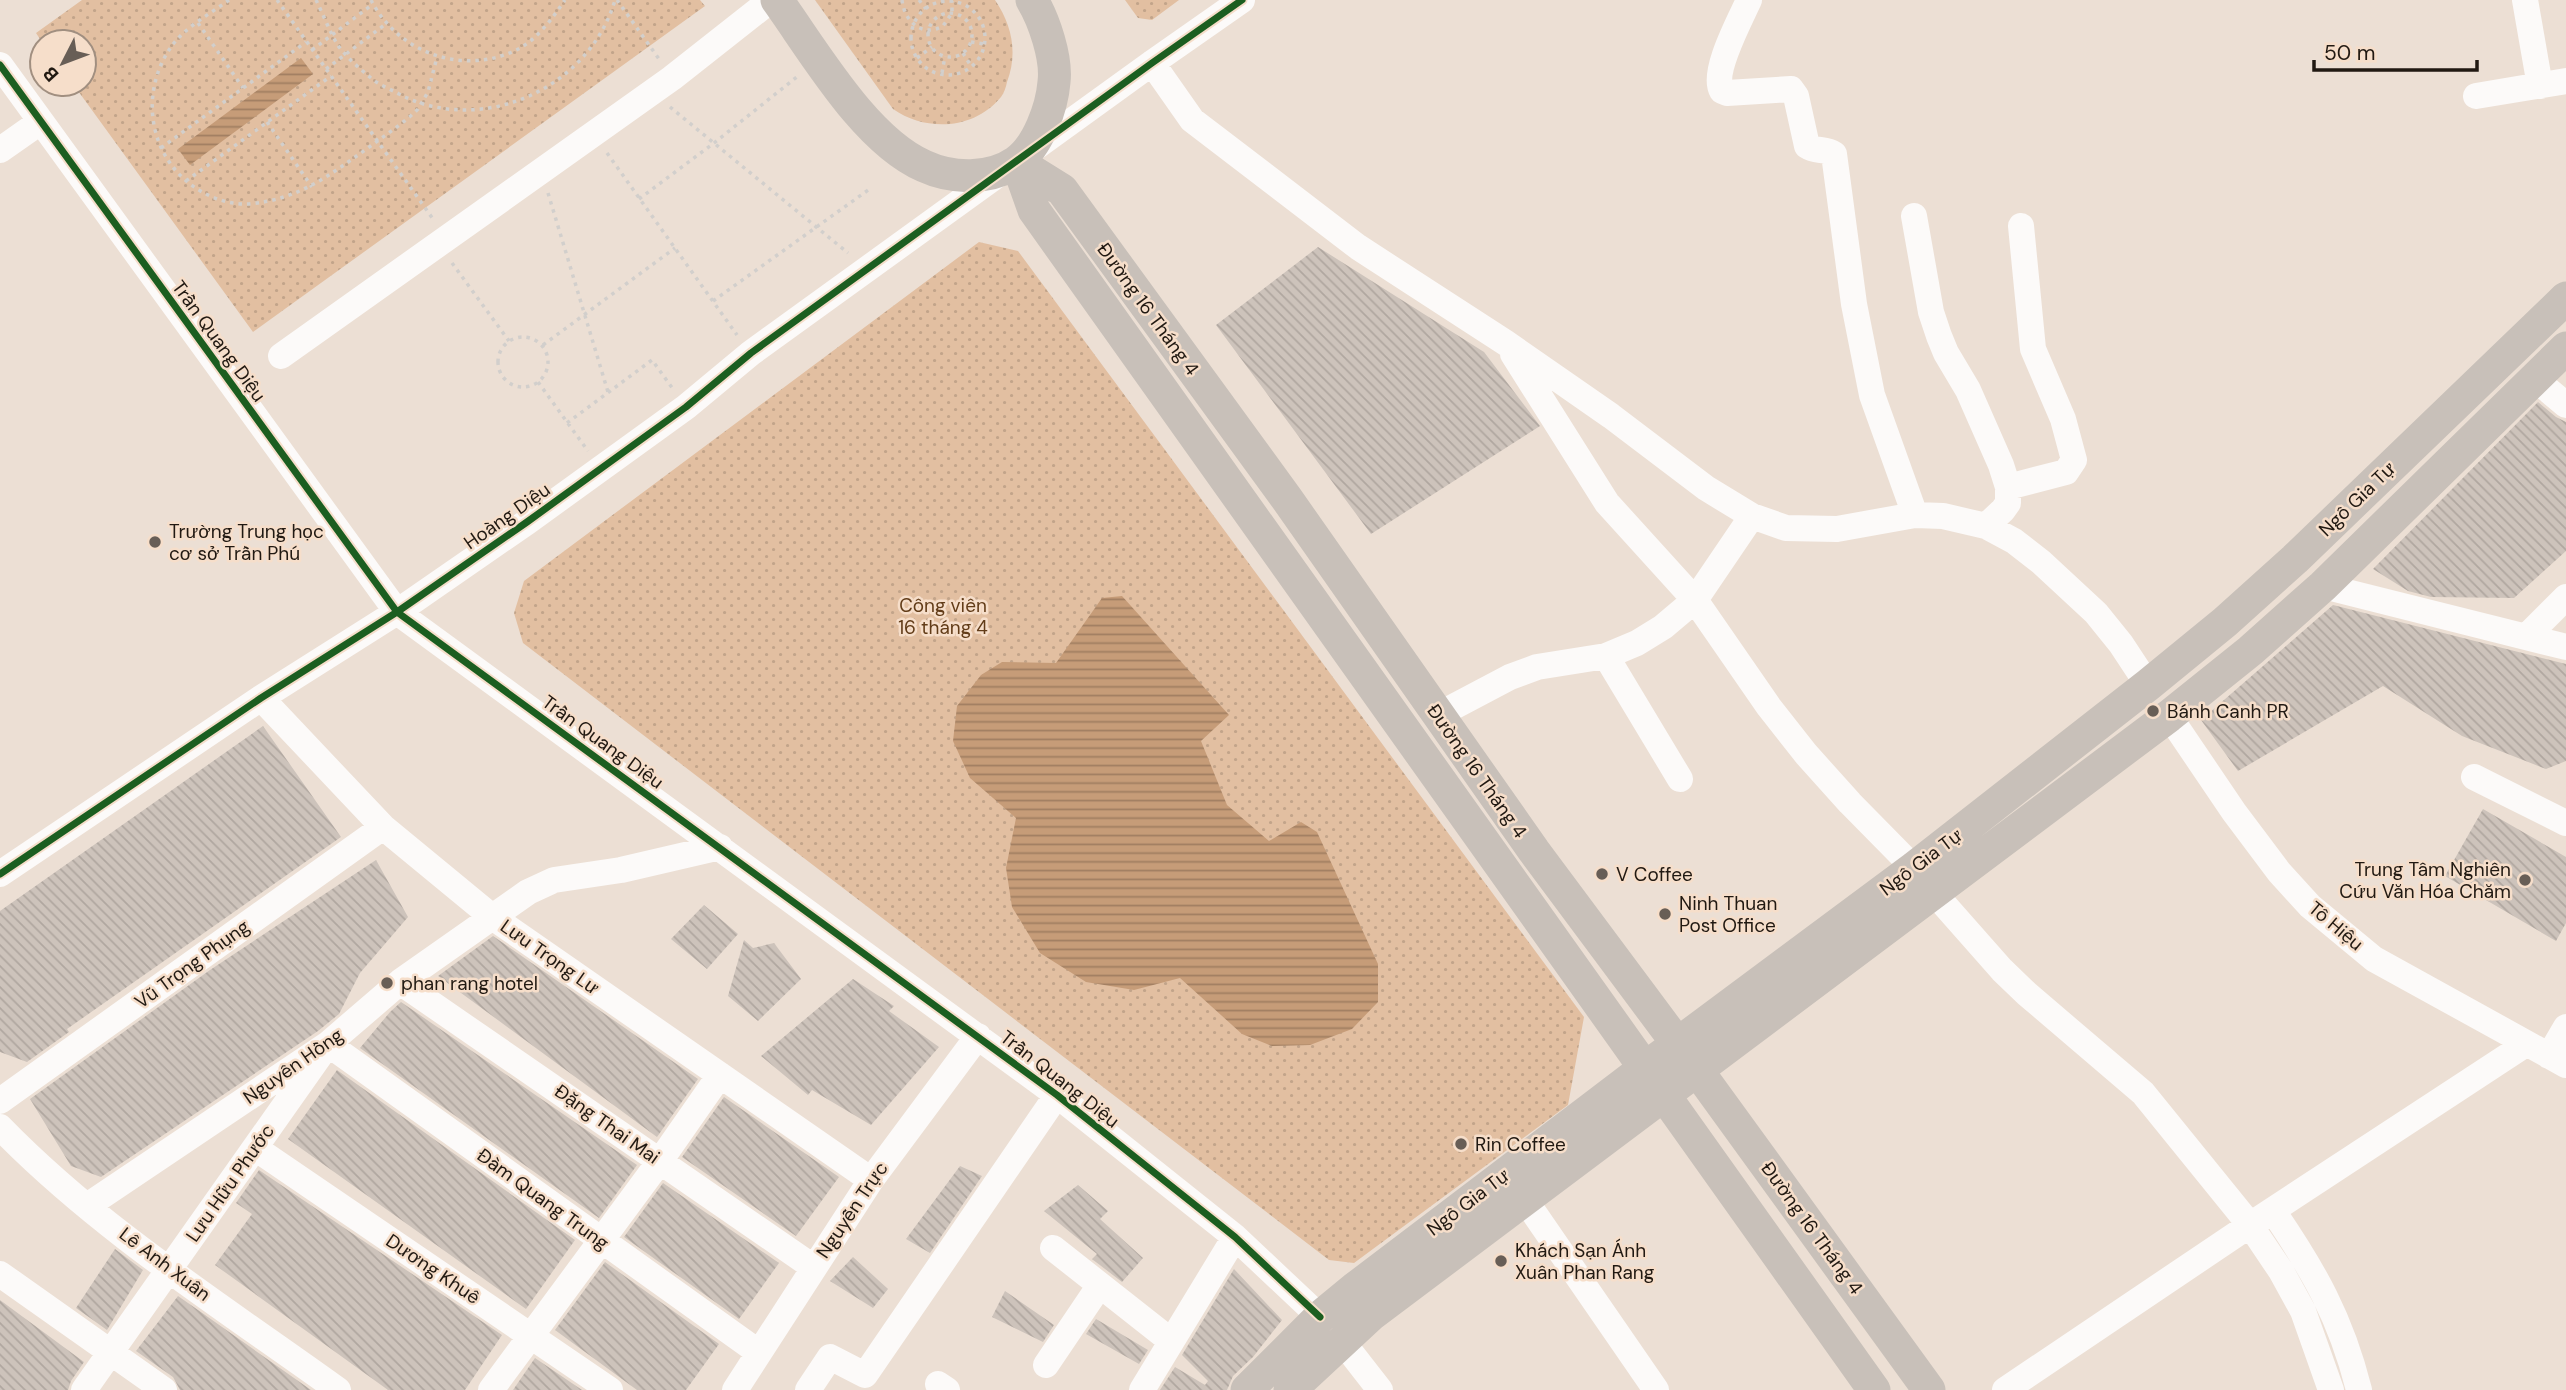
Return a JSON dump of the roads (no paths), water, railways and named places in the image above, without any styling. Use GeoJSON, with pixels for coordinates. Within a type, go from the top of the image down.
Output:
{"type":"FeatureCollection","features":[{"type":"Feature","properties":{"kind":"main road"},"geometry":{"type":"LineString","coordinates":[[777,0],[870,127],[899,151],[923,166],[952,176],[987,174],[1017,162],[1038,136],[1050,109],[1055,79],[1051,51],[1040,14],[1032,0]]}},
{"type":"Feature","properties":{"kind":"main road","name":"Đường 16 Tháng 4"},"geometry":{"type":"LineString","coordinates":[[1017,162],[1062,190],[1287,499],[1534,851],[1929,1390]]}},
{"type":"Feature","properties":{"kind":"main road","name":"Đường 16 Tháng 4"},"geometry":{"type":"LineString","coordinates":[[1017,162],[1034,210],[1874,1390]]}},
{"type":"Feature","properties":{"kind":"main road","name":"Ngô Gia Tự"},"geometry":{"type":"LineString","coordinates":[[1290,1390],[1331,1328],[1372,1314],[1664,1095],[1924,880],[2295,559],[2566,298]]}},
{"type":"Feature","properties":{"kind":"main road","name":"Ngô Gia Tự"},"geometry":{"type":"LineString","coordinates":[[1247,1390],[1331,1328],[1645,1068],[2169,716],[2250,651],[2323,586],[2566,348]]}},
{"type":"Feature","properties":{"kind":"main road"},"geometry":{"type":"LineString","coordinates":[[2507,354],[2535,379]]}},
{"type":"Feature","properties":{"kind":"main road"},"geometry":{"type":"LineString","coordinates":[[1256,521],[1287,499]]}},
{"type":"Feature","properties":{"kind":"main road"},"geometry":{"type":"LineString","coordinates":[[2295,559],[2323,586]]}},
{"type":"Feature","properties":{"kind":"main road"},"geometry":{"type":"LineString","coordinates":[[1343,645],[1372,622]]}},
{"type":"Feature","properties":{"kind":"main road"},"geometry":{"type":"LineString","coordinates":[[2148,685],[2169,716]]}},
{"type":"Feature","properties":{"kind":"main road"},"geometry":{"type":"LineString","coordinates":[[1506,873],[1534,851]]}},
{"type":"Feature","properties":{"kind":"street"},"geometry":{"type":"LineString","coordinates":[[281,356],[662,85],[771,0]]}},
{"type":"Feature","properties":{"kind":"street","name":"Hoàng Diệu"},"geometry":{"type":"LineString","coordinates":[[0,874],[261,698],[397,612],[601,469],[686,407],[751,353],[1242,0]]}},
{"type":"Feature","properties":{"kind":"street"},"geometry":{"type":"LineString","coordinates":[[1748,0],[1721,67],[1719,85],[1722,91],[1727,93],[1791,89],[1796,96],[1807,146],[1828,149],[1834,154],[1854,304],[1872,395],[1915,514]]}},
{"type":"Feature","properties":{"kind":"street"},"geometry":{"type":"LineString","coordinates":[[2476,96],[2553,84],[2525,0]]}},
{"type":"Feature","properties":{"kind":"street"},"geometry":{"type":"LineString","coordinates":[[1152,63],[1192,120],[1357,247],[1506,343],[1611,416],[1706,488],[1752,516],[1786,528],[1837,529],[1915,514],[1943,516],[1986,526],[2014,541],[2032,555],[2096,613],[2121,644],[2148,685]]}},
{"type":"Feature","properties":{"kind":"street","name":"Trần Quang Diệu"},"geometry":{"type":"LineString","coordinates":[[0,65],[397,612],[1057,1095],[1235,1237],[1331,1328],[1380,1390]]}},
{"type":"Feature","properties":{"kind":"street"},"geometry":{"type":"LineString","coordinates":[[0,150],[40,122]]}},
{"type":"Feature","properties":{"kind":"street"},"geometry":{"type":"LineString","coordinates":[[1914,216],[1931,312],[1939,336],[1968,390],[2008,487],[2008,503],[1986,526]]}},
{"type":"Feature","properties":{"kind":"street"},"geometry":{"type":"LineString","coordinates":[[2008,487],[2066,472],[2074,460],[2063,419],[2033,349],[2021,226]]}},
{"type":"Feature","properties":{"kind":"street"},"geometry":{"type":"LineString","coordinates":[[1506,343],[1607,503],[1695,600],[1769,707],[1806,754],[1924,880],[2002,970],[2143,1093],[2250,1225],[2281,1271],[2303,1311],[2328,1381],[2352,1361]]}},
{"type":"Feature","properties":{"kind":"street"},"geometry":{"type":"LineString","coordinates":[[2535,379],[2566,405]]}},
{"type":"Feature","properties":{"kind":"street"},"geometry":{"type":"LineString","coordinates":[[1438,715],[1510,677],[1537,667],[1606,656],[1637,643],[1663,627],[1695,600],[1752,516]]}},
{"type":"Feature","properties":{"kind":"street"},"geometry":{"type":"LineString","coordinates":[[2323,586],[2566,648]]}},
{"type":"Feature","properties":{"kind":"street"},"geometry":{"type":"LineString","coordinates":[[2526,637],[2566,597]]}},
{"type":"Feature","properties":{"kind":"street"},"geometry":{"type":"LineString","coordinates":[[1606,656],[1680,779]]}},
{"type":"Feature","properties":{"kind":"street","name":"Lưu Trọng Lư"},"geometry":{"type":"LineString","coordinates":[[261,698],[383,827],[491,916],[871,1180]]}},
{"type":"Feature","properties":{"kind":"street","name":"Tô Hiệu"},"geometry":{"type":"LineString","coordinates":[[2169,716],[2234,812],[2310,906],[2374,959],[2547,1055]]}},
{"type":"Feature","properties":{"kind":"street"},"geometry":{"type":"LineString","coordinates":[[2474,777],[2566,822]]}},
{"type":"Feature","properties":{"kind":"street","name":"Vũ Trọng Phụng"},"geometry":{"type":"LineString","coordinates":[[0,1101],[383,827]]}},
{"type":"Feature","properties":{"kind":"street","name":"Nguyên Hồng"},"geometry":{"type":"LineString","coordinates":[[87,1206],[328,1044],[400,982],[528,892],[554,880],[621,870],[720,847]]}},
{"type":"Feature","properties":{"kind":"street","name":"Đặng Thai Mai"},"geometry":{"type":"LineString","coordinates":[[400,982],[813,1267]]}},
{"type":"Feature","properties":{"kind":"street"},"geometry":{"type":"LineString","coordinates":[[2006,1390],[2250,1225],[2547,1055],[2566,1027]]}},
{"type":"Feature","properties":{"kind":"street","name":"Nguyễn Trực"},"geometry":{"type":"LineString","coordinates":[[735,1390],[871,1180],[978,1035]]}},
{"type":"Feature","properties":{"kind":"street","name":"Lưu Hữu Phước"},"geometry":{"type":"LineString","coordinates":[[84,1390],[328,1044]]}},
{"type":"Feature","properties":{"kind":"street","name":"Đàm Quang Trung"},"geometry":{"type":"LineString","coordinates":[[328,1044],[758,1352]]}},
{"type":"Feature","properties":{"kind":"street"},"geometry":{"type":"LineString","coordinates":[[491,1390],[720,1075]]}},
{"type":"Feature","properties":{"kind":"street"},"geometry":{"type":"LineString","coordinates":[[808,1390],[830,1357],[865,1375],[1057,1095]]}},
{"type":"Feature","properties":{"kind":"street","name":"Lê Anh Xuân"},"geometry":{"type":"LineString","coordinates":[[0,1127],[47,1173],[87,1206],[338,1390]]}},
{"type":"Feature","properties":{"kind":"street","name":"Dương Khuê"},"geometry":{"type":"LineString","coordinates":[[255,1148],[610,1390]]}},
{"type":"Feature","properties":{"kind":"street"},"geometry":{"type":"LineString","coordinates":[[1525,1199],[1656,1390]]}},
{"type":"Feature","properties":{"kind":"street"},"geometry":{"type":"LineString","coordinates":[[2273,1211],[2328,1300],[2352,1361],[2359,1390]]}},
{"type":"Feature","properties":{"kind":"street"},"geometry":{"type":"LineString","coordinates":[[1142,1390],[1235,1237]]}},
{"type":"Feature","properties":{"kind":"street"},"geometry":{"type":"LineString","coordinates":[[1054,1248],[1171,1341]]}},
{"type":"Feature","properties":{"kind":"street"},"geometry":{"type":"LineString","coordinates":[[2281,1271],[2304,1258]]}},
{"type":"Feature","properties":{"kind":"street"},"geometry":{"type":"LineString","coordinates":[[0,1274],[164,1390]]}},
{"type":"Feature","properties":{"kind":"street"},"geometry":{"type":"LineString","coordinates":[[1046,1365],[1100,1285]]}},
{"type":"Feature","properties":{"kind":"street"},"geometry":{"type":"LineString","coordinates":[[2303,1311],[2328,1300]]}},
{"type":"Feature","properties":{"kind":"place","name":"Trường Trung học cơ sở Trần Phú"},"geometry":{"type":"Point","coordinates":[155,542]}},
{"type":"Feature","properties":{"kind":"place","name":"Bánh Canh PR"},"geometry":{"type":"Point","coordinates":[2153,711]}},
{"type":"Feature","properties":{"kind":"place","name":"V Coffee"},"geometry":{"type":"Point","coordinates":[1602,874]}},
{"type":"Feature","properties":{"kind":"place","name":"Trung Tâm Nghiên Cứu Văn Hóa Chăm"},"geometry":{"type":"Point","coordinates":[2525,880]}},
{"type":"Feature","properties":{"kind":"place","name":"Ninh Thuan Post Office"},"geometry":{"type":"Point","coordinates":[1665,914]}},
{"type":"Feature","properties":{"kind":"place","name":"phan rang hotel"},"geometry":{"type":"Point","coordinates":[387,983]}},
{"type":"Feature","properties":{"kind":"place","name":"Rin Coffee"},"geometry":{"type":"Point","coordinates":[1461,1144]}},
{"type":"Feature","properties":{"kind":"place","name":"Khách Sạn Ánh Xuân Phan Rang"},"geometry":{"type":"Point","coordinates":[1501,1261]}},
{"type":"Feature","properties":{"kind":"park label","name":"Công viên 16 tháng 4"},"geometry":{"type":"Point","coordinates":[943,616]}}]}
